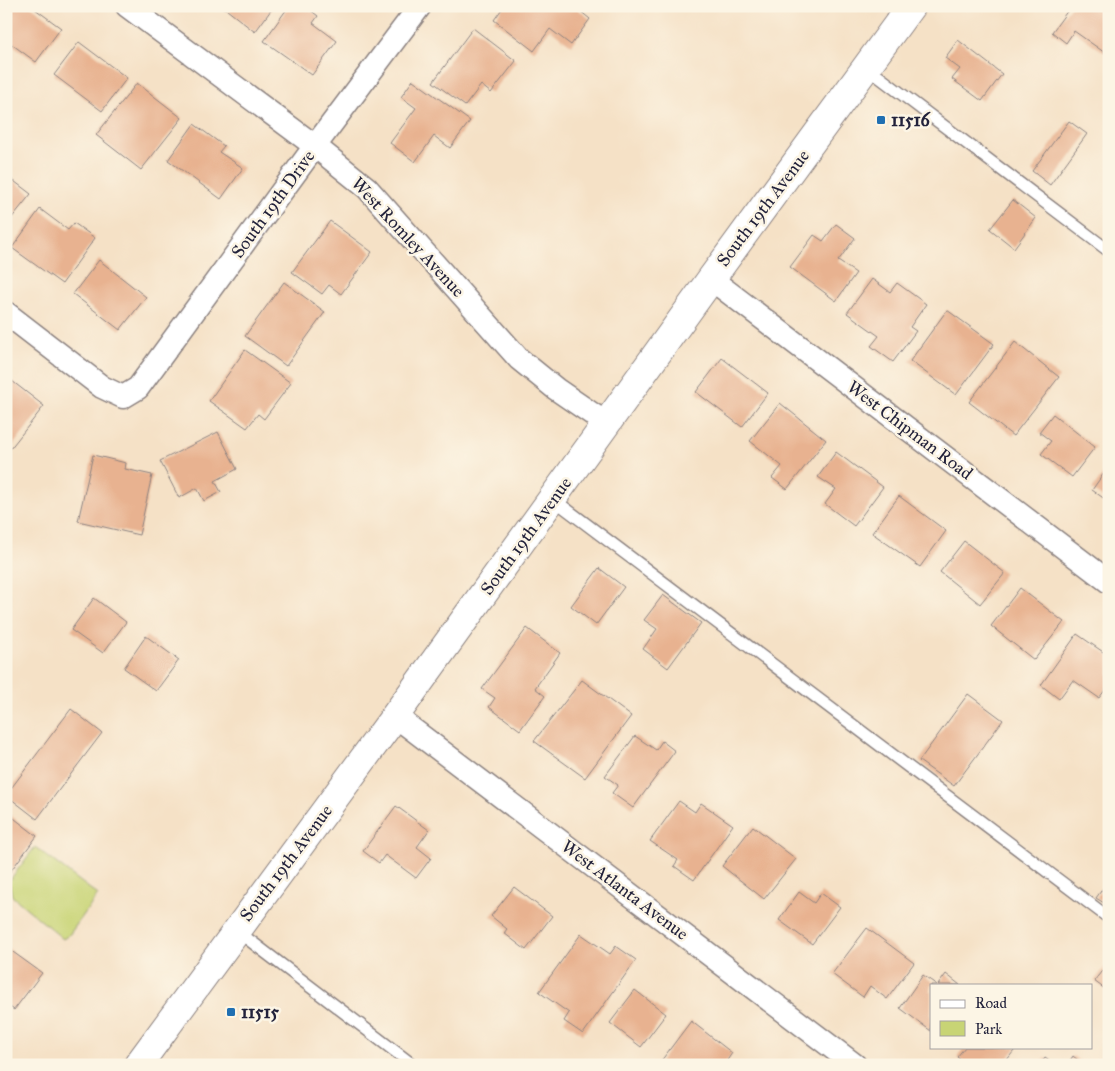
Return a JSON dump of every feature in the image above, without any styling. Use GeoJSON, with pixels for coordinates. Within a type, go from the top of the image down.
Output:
{"type":"FeatureCollection","features":[{"type":"Feature","properties":{"kind":"main road","name":"South 19th Avenue"},"geometry":{"type":"LineString","coordinates":[[138,1065],[395,716],[911,6]]}},
{"type":"Feature","properties":{"kind":"street","name":"West Romley Avenue"},"geometry":{"type":"LineString","coordinates":[[127,6],[315,146],[367,188],[519,359],[556,389],[607,424]]}},
{"type":"Feature","properties":{"kind":"street","name":"South 19th Drive"},"geometry":{"type":"LineString","coordinates":[[6,313],[102,387],[123,397],[138,388],[420,6]]}},
{"type":"Feature","properties":{"kind":"street","name":"West Chipman Road"},"geometry":{"type":"LineString","coordinates":[[711,279],[1109,582]]}},
{"type":"Feature","properties":{"kind":"street","name":"West Atlanta Avenue"},"geometry":{"type":"LineString","coordinates":[[395,716],[855,1065]]}},
{"type":"Feature","properties":{"kind":"lane"},"geometry":{"type":"LineString","coordinates":[[866,67],[1109,251]]}},
{"type":"Feature","properties":{"kind":"lane"},"geometry":{"type":"LineString","coordinates":[[553,499],[1109,918]]}},
{"type":"Feature","properties":{"kind":"lane"},"geometry":{"type":"LineString","coordinates":[[236,930],[413,1065]]}},
{"type":"Feature","properties":{"kind":"green space"},"geometry":{"type":"Polygon","coordinates":[[[35,847],[98,895],[69,935],[63,939],[12,896],[9,881],[35,847]]]}},
{"type":"Feature","properties":{"kind":"building"},"geometry":{"type":"Polygon","coordinates":[[[6,6],[31,6],[61,28],[36,62],[6,40],[6,6]]]}},
{"type":"Feature","properties":{"kind":"building"},"geometry":{"type":"Polygon","coordinates":[[[222,6],[274,6],[255,32],[222,6]]]}},
{"type":"Feature","properties":{"kind":"building"},"geometry":{"type":"Polygon","coordinates":[[[289,6],[305,6],[318,16],[313,23],[337,41],[312,75],[264,41],[289,6]]]}},
{"type":"Feature","properties":{"kind":"building"},"geometry":{"type":"Polygon","coordinates":[[[504,6],[574,6],[590,19],[571,45],[550,29],[534,51],[494,20],[504,6]]]}},
{"type":"Feature","properties":{"kind":"building"},"geometry":{"type":"Polygon","coordinates":[[[1071,6],[1109,6],[1108,55],[1074,31],[1066,43],[1052,32],[1071,6]]]}},
{"type":"Feature","properties":{"kind":"building"},"geometry":{"type":"Polygon","coordinates":[[[473,28],[516,61],[491,93],[481,85],[465,106],[433,82],[473,28]]]}},
{"type":"Feature","properties":{"kind":"building"},"geometry":{"type":"Polygon","coordinates":[[[958,40],[1002,74],[982,101],[952,79],[960,69],[945,58],[958,40]]]}},
{"type":"Feature","properties":{"kind":"building"},"geometry":{"type":"Polygon","coordinates":[[[79,42],[127,78],[102,111],[54,75],[79,42]]]}},
{"type":"Feature","properties":{"kind":"building"},"geometry":{"type":"Polygon","coordinates":[[[413,80],[470,121],[450,148],[434,136],[415,162],[390,143],[416,108],[401,97],[413,80]]]}},
{"type":"Feature","properties":{"kind":"building"},"geometry":{"type":"Polygon","coordinates":[[[137,83],[182,118],[141,170],[96,135],[137,83]]]}},
{"type":"Feature","properties":{"kind":"building"},"geometry":{"type":"Polygon","coordinates":[[[1069,121],[1087,134],[1050,185],[1032,171],[1069,121]]]}},
{"type":"Feature","properties":{"kind":"building"},"geometry":{"type":"Polygon","coordinates":[[[194,124],[224,146],[219,152],[243,168],[221,199],[168,160],[194,124]]]}},
{"type":"Feature","properties":{"kind":"building"},"geometry":{"type":"Polygon","coordinates":[[[6,175],[31,194],[6,225],[6,175]]]}},
{"type":"Feature","properties":{"kind":"building"},"geometry":{"type":"Polygon","coordinates":[[[1013,200],[1036,218],[1014,248],[990,229],[1013,200]]]}},
{"type":"Feature","properties":{"kind":"building"},"geometry":{"type":"Polygon","coordinates":[[[40,209],[68,230],[74,223],[95,238],[62,284],[12,248],[40,209]]]}},
{"type":"Feature","properties":{"kind":"building"},"geometry":{"type":"Polygon","coordinates":[[[330,221],[372,252],[341,294],[329,285],[322,294],[292,272],[330,221]]]}},
{"type":"Feature","properties":{"kind":"building"},"geometry":{"type":"Polygon","coordinates":[[[836,224],[855,238],[838,261],[856,273],[836,301],[790,267],[814,235],[823,241],[836,224]]]}},
{"type":"Feature","properties":{"kind":"building"},"geometry":{"type":"Polygon","coordinates":[[[99,260],[146,297],[120,330],[73,294],[99,260]]]}},
{"type":"Feature","properties":{"kind":"building"},"geometry":{"type":"Polygon","coordinates":[[[872,279],[890,292],[897,283],[926,304],[910,327],[916,331],[893,362],[871,346],[879,336],[847,313],[872,279]]]}},
{"type":"Feature","properties":{"kind":"building"},"geometry":{"type":"Polygon","coordinates":[[[284,282],[325,312],[286,366],[245,336],[284,282]]]}},
{"type":"Feature","properties":{"kind":"building"},"geometry":{"type":"Polygon","coordinates":[[[947,310],[994,344],[956,395],[910,361],[947,310]]]}},
{"type":"Feature","properties":{"kind":"building"},"geometry":{"type":"Polygon","coordinates":[[[1015,342],[1059,377],[1013,436],[969,402],[1015,342]]]}},
{"type":"Feature","properties":{"kind":"building"},"geometry":{"type":"Polygon","coordinates":[[[245,350],[291,383],[264,419],[258,414],[247,428],[209,401],[245,350]]]}},
{"type":"Feature","properties":{"kind":"building"},"geometry":{"type":"Polygon","coordinates":[[[722,358],[768,393],[742,427],[696,392],[722,358]]]}},
{"type":"Feature","properties":{"kind":"building"},"geometry":{"type":"Polygon","coordinates":[[[12,381],[44,406],[6,454],[6,388],[12,381]]]}},
{"type":"Feature","properties":{"kind":"building"},"geometry":{"type":"Polygon","coordinates":[[[780,403],[826,440],[787,489],[772,478],[782,466],[750,441],[780,403]]]}},
{"type":"Feature","properties":{"kind":"building"},"geometry":{"type":"Polygon","coordinates":[[[1053,414],[1095,447],[1072,477],[1041,454],[1051,441],[1039,432],[1053,414]]]}},
{"type":"Feature","properties":{"kind":"building"},"geometry":{"type":"Polygon","coordinates":[[[218,432],[237,469],[215,481],[221,492],[204,501],[197,488],[179,498],[160,461],[218,432]]]}},
{"type":"Feature","properties":{"kind":"building"},"geometry":{"type":"Polygon","coordinates":[[[836,452],[883,487],[854,526],[825,504],[836,489],[818,477],[836,452]]]}},
{"type":"Feature","properties":{"kind":"building"},"geometry":{"type":"Polygon","coordinates":[[[93,455],[126,463],[125,469],[152,475],[139,535],[78,521],[93,455]]]}},
{"type":"Feature","properties":{"kind":"building"},"geometry":{"type":"Polygon","coordinates":[[[1109,466],[1109,502],[1092,490],[1109,466]]]}},
{"type":"Feature","properties":{"kind":"building"},"geometry":{"type":"Polygon","coordinates":[[[899,496],[946,531],[920,567],[872,533],[899,496]]]}},
{"type":"Feature","properties":{"kind":"building"},"geometry":{"type":"Polygon","coordinates":[[[964,541],[1005,573],[980,604],[940,572],[964,541]]]}},
{"type":"Feature","properties":{"kind":"building"},"geometry":{"type":"Polygon","coordinates":[[[599,568],[624,587],[596,625],[571,606],[599,568]]]}},
{"type":"Feature","properties":{"kind":"building"},"geometry":{"type":"Polygon","coordinates":[[[1020,588],[1064,622],[1034,660],[991,626],[1020,588]]]}},
{"type":"Feature","properties":{"kind":"building"},"geometry":{"type":"Polygon","coordinates":[[[663,595],[701,623],[668,668],[643,649],[657,629],[644,620],[663,595]]]}},
{"type":"Feature","properties":{"kind":"building"},"geometry":{"type":"Polygon","coordinates":[[[94,598],[126,622],[103,653],[71,630],[94,598]]]}},
{"type":"Feature","properties":{"kind":"building"},"geometry":{"type":"Polygon","coordinates":[[[527,628],[560,653],[535,688],[545,696],[520,730],[489,707],[495,698],[482,689],[527,628]]]}},
{"type":"Feature","properties":{"kind":"building"},"geometry":{"type":"Polygon","coordinates":[[[1077,634],[1109,656],[1109,685],[1099,698],[1073,680],[1059,699],[1041,685],[1077,634]]]}},
{"type":"Feature","properties":{"kind":"building"},"geometry":{"type":"Polygon","coordinates":[[[146,636],[179,660],[156,691],[124,668],[146,636]]]}},
{"type":"Feature","properties":{"kind":"building"},"geometry":{"type":"Polygon","coordinates":[[[582,680],[631,716],[585,778],[534,741],[582,680]]]}},
{"type":"Feature","properties":{"kind":"building"},"geometry":{"type":"Polygon","coordinates":[[[968,694],[1003,720],[954,786],[919,761],[968,694]]]}},
{"type":"Feature","properties":{"kind":"building"},"geometry":{"type":"Polygon","coordinates":[[[71,709],[102,733],[37,819],[6,795],[71,709]]]}},
{"type":"Feature","properties":{"kind":"building"},"geometry":{"type":"Polygon","coordinates":[[[635,736],[656,750],[662,741],[675,751],[633,808],[612,793],[618,785],[605,776],[635,736]]]}},
{"type":"Feature","properties":{"kind":"building"},"geometry":{"type":"Polygon","coordinates":[[[679,801],[695,812],[701,803],[733,825],[694,880],[674,866],[678,860],[650,841],[679,801]]]}},
{"type":"Feature","properties":{"kind":"building"},"geometry":{"type":"Polygon","coordinates":[[[396,806],[429,830],[417,847],[431,858],[416,878],[385,855],[379,863],[363,851],[396,806]]]}},
{"type":"Feature","properties":{"kind":"building"},"geometry":{"type":"Polygon","coordinates":[[[6,812],[37,836],[6,877],[6,812]]]}},
{"type":"Feature","properties":{"kind":"building"},"geometry":{"type":"Polygon","coordinates":[[[753,826],[796,859],[764,899],[722,866],[753,826]]]}},
{"type":"Feature","properties":{"kind":"building"},"geometry":{"type":"Polygon","coordinates":[[[1109,880],[1109,906],[1096,898],[1109,880]]]}},
{"type":"Feature","properties":{"kind":"building"},"geometry":{"type":"Polygon","coordinates":[[[514,887],[552,916],[526,950],[504,933],[507,929],[491,916],[514,887]]]}},
{"type":"Feature","properties":{"kind":"building"},"geometry":{"type":"Polygon","coordinates":[[[799,892],[814,903],[821,893],[840,907],[812,944],[779,920],[799,892]]]}},
{"type":"Feature","properties":{"kind":"building"},"geometry":{"type":"Polygon","coordinates":[[[867,928],[914,963],[887,999],[870,986],[863,997],[832,974],[867,928]]]}},
{"type":"Feature","properties":{"kind":"building"},"geometry":{"type":"Polygon","coordinates":[[[581,934],[610,954],[616,946],[636,960],[583,1034],[564,1021],[569,1013],[539,992],[581,934]]]}},
{"type":"Feature","properties":{"kind":"building"},"geometry":{"type":"Polygon","coordinates":[[[6,947],[42,973],[14,1010],[6,1004],[6,947]]]}},
{"type":"Feature","properties":{"kind":"building"},"geometry":{"type":"Polygon","coordinates":[[[1109,962],[1109,992],[1094,981],[1109,962]]]}},
{"type":"Feature","properties":{"kind":"building"},"geometry":{"type":"Polygon","coordinates":[[[946,974],[959,984],[939,984],[946,974]]]}},
{"type":"Feature","properties":{"kind":"building"},"geometry":{"type":"Polygon","coordinates":[[[923,975],[936,984],[930,984],[930,1030],[900,1008],[923,975]]]}},
{"type":"Feature","properties":{"kind":"building"},"geometry":{"type":"Polygon","coordinates":[[[635,990],[666,1014],[641,1047],[610,1023],[635,990]]]}},
{"type":"Feature","properties":{"kind":"building"},"geometry":{"type":"Polygon","coordinates":[[[691,1021],[732,1053],[724,1065],[658,1065],[691,1021]]]}},
{"type":"Feature","properties":{"kind":"building"},"geometry":{"type":"Polygon","coordinates":[[[964,1048],[1016,1048],[1003,1065],[967,1065],[957,1057],[964,1048]]]}},
{"type":"Feature","properties":{"kind":"building"},"geometry":{"type":"Polygon","coordinates":[[[1073,1056],[1084,1065],[1067,1065],[1073,1056]]]}},
{"type":"Feature","properties":{"kind":"building"},"geometry":{"type":"Polygon","coordinates":[[[1045,1058],[1055,1065],[1040,1065],[1045,1058]]]}},
{"type":"Feature","properties":{"kind":"place","name":"11516"},"geometry":{"type":"Point","coordinates":[881,120]}},
{"type":"Feature","properties":{"kind":"place","name":"11515"},"geometry":{"type":"Point","coordinates":[231,1012]}}]}
